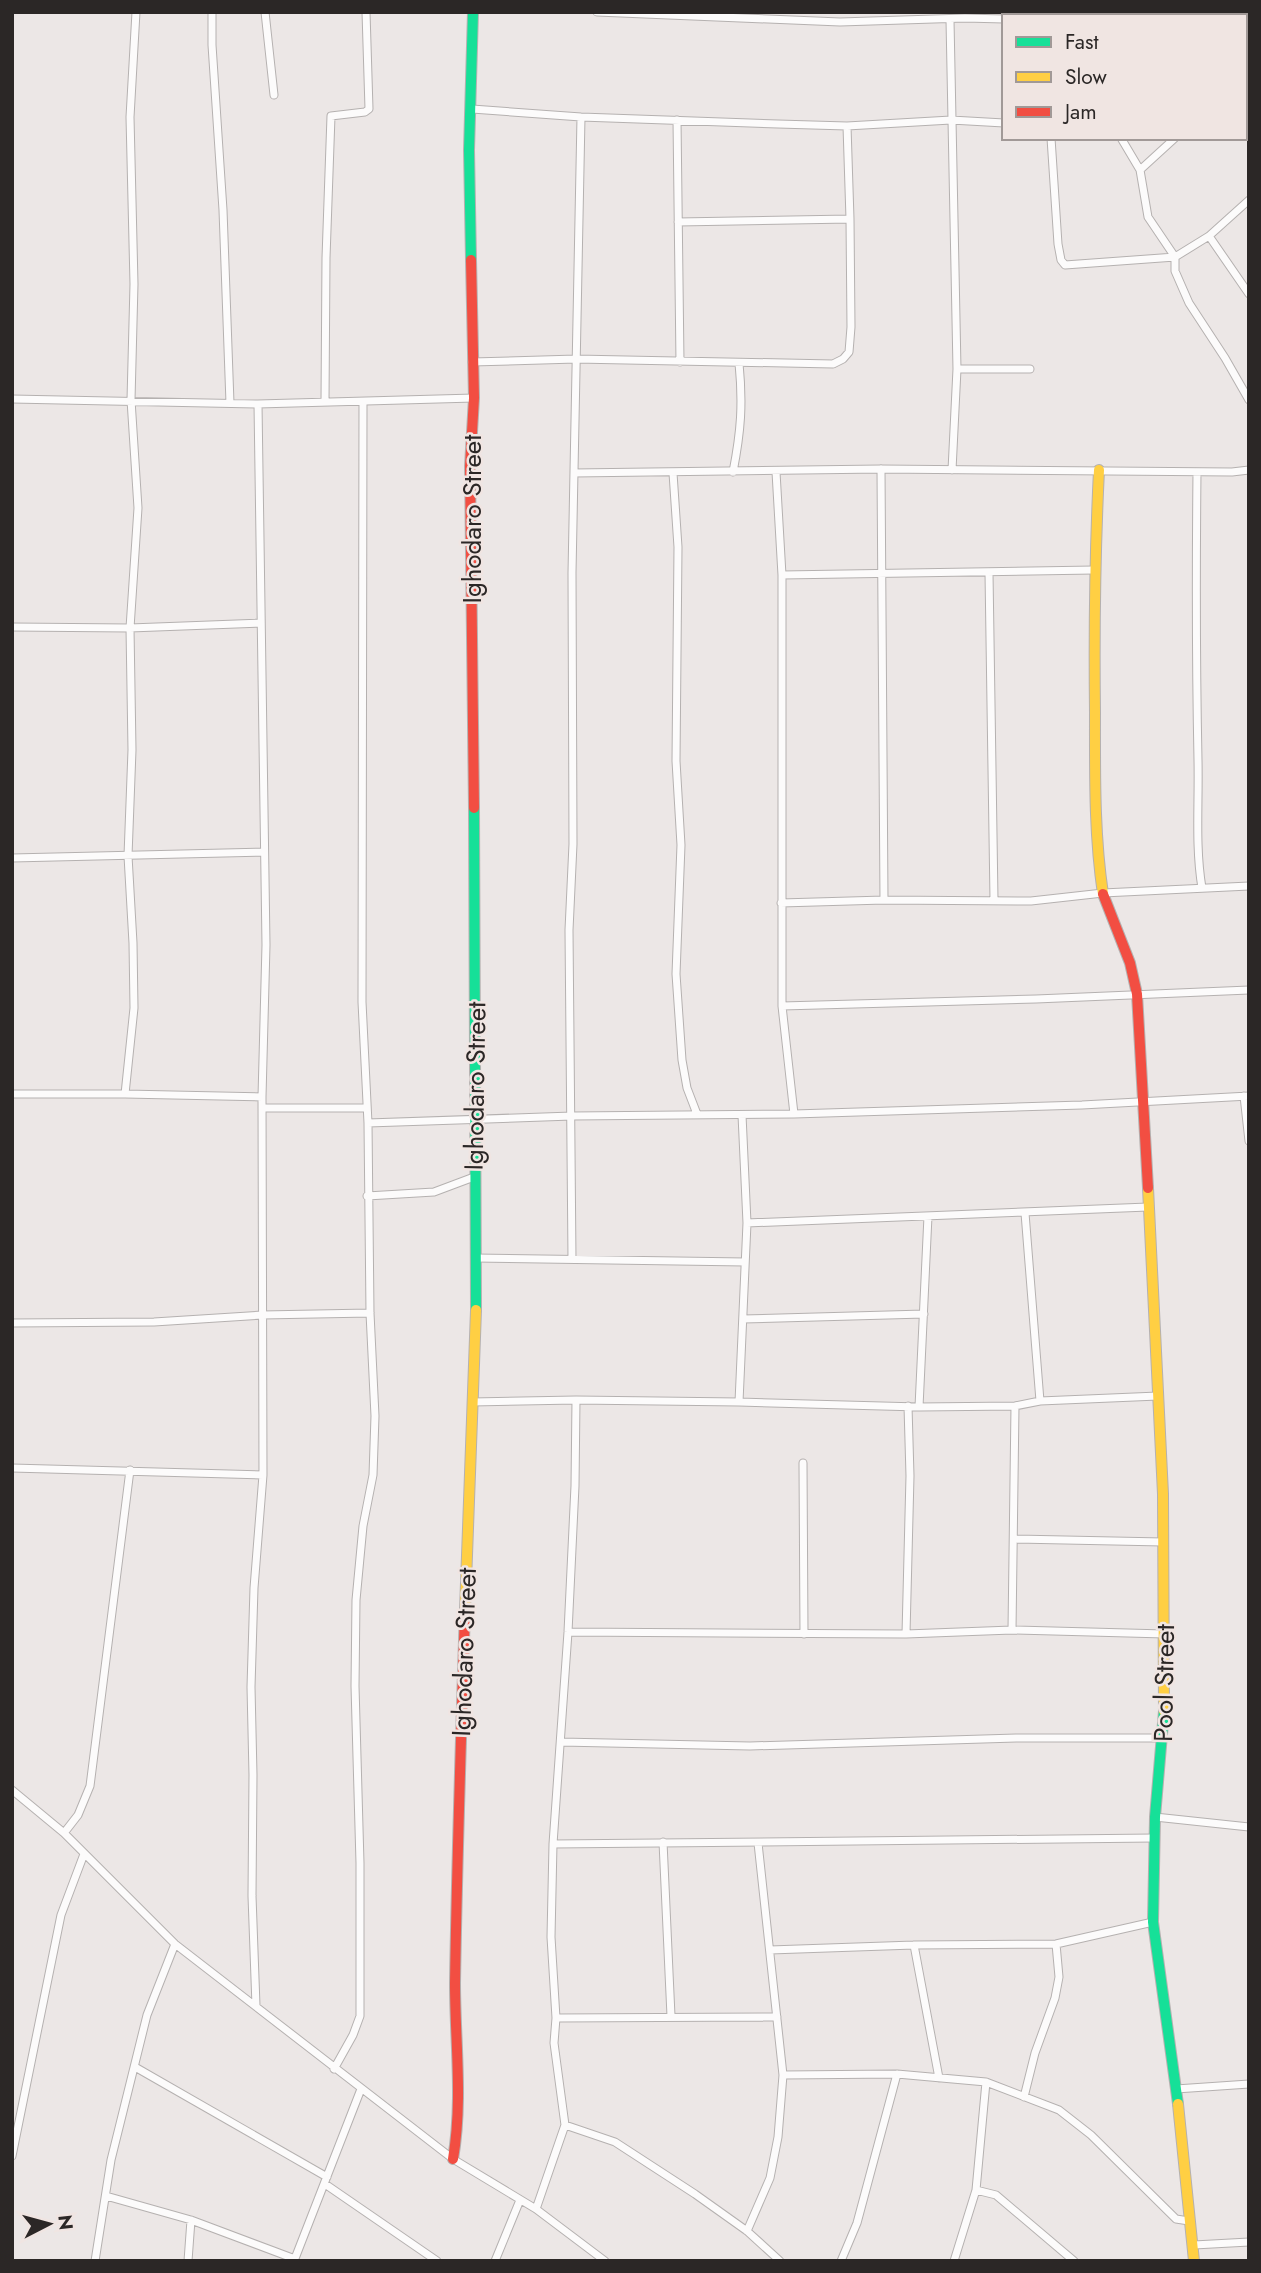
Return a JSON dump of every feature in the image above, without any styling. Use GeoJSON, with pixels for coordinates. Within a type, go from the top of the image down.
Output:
{"type":"FeatureCollection","features":[{"type":"Feature","properties":{"kind":"street"},"geometry":{"type":"LineString","coordinates":[[125,1094],[134,1008],[128,856],[132,750],[130,628],[138,508],[131,400],[134,284],[130,117],[136,12]]}},
{"type":"Feature","properties":{"kind":"street"},"geometry":{"type":"LineString","coordinates":[[212,12],[230,404]]}},
{"type":"Feature","properties":{"kind":"street"},"geometry":{"type":"LineString","coordinates":[[265,12],[274,95]]}},
{"type":"Feature","properties":{"kind":"street"},"geometry":{"type":"LineString","coordinates":[[325,401],[331,116],[365,112],[369,108],[366,12]]}},
{"type":"Feature","properties":{"kind":"street","name":"Ighodaro Street"},"geometry":{"type":"LineString","coordinates":[[453,2158],[457,2135],[459,2078],[456,1918],[476,1302],[470,466],[474,398],[471,362],[469,150],[473,12]]}},
{"type":"Feature","properties":{"kind":"street"},"geometry":{"type":"LineString","coordinates":[[597,12],[840,22],[1002,19]]}},
{"type":"Feature","properties":{"kind":"street"},"geometry":{"type":"LineString","coordinates":[[950,20],[957,369],[952,470]]}},
{"type":"Feature","properties":{"kind":"street"},"geometry":{"type":"LineString","coordinates":[[471,108],[581,117],[847,126],[951,120],[1002,123]]}},
{"type":"Feature","properties":{"kind":"street"},"geometry":{"type":"LineString","coordinates":[[572,1259],[569,930],[573,844],[572,573],[581,117]]}},
{"type":"Feature","properties":{"kind":"street"},"geometry":{"type":"LineString","coordinates":[[677,120],[680,362]]}},
{"type":"Feature","properties":{"kind":"street"},"geometry":{"type":"LineString","coordinates":[[471,362],[576,359],[832,363],[843,359],[849,352],[851,327],[847,126]]}},
{"type":"Feature","properties":{"kind":"street"},"geometry":{"type":"LineString","coordinates":[[1051,140],[1058,244],[1062,263],[1065,265],[1175,257],[1209,236],[1249,201]]}},
{"type":"Feature","properties":{"kind":"street"},"geometry":{"type":"LineString","coordinates":[[1122,140],[1140,170],[1148,217],[1175,257],[1175,271],[1189,303],[1249,400]]}},
{"type":"Feature","properties":{"kind":"street"},"geometry":{"type":"LineString","coordinates":[[1140,170],[1173,140]]}},
{"type":"Feature","properties":{"kind":"street"},"geometry":{"type":"LineString","coordinates":[[678,222],[850,219]]}},
{"type":"Feature","properties":{"kind":"street"},"geometry":{"type":"LineString","coordinates":[[1209,236],[1249,294]]}},
{"type":"Feature","properties":{"kind":"street"},"geometry":{"type":"LineString","coordinates":[[733,472],[741,430],[743,400],[739,363]]}},
{"type":"Feature","properties":{"kind":"street"},"geometry":{"type":"LineString","coordinates":[[957,369],[1030,369]]}},
{"type":"Feature","properties":{"kind":"street"},"geometry":{"type":"LineString","coordinates":[[12,399],[258,404],[474,398]]}},
{"type":"Feature","properties":{"kind":"street"},"geometry":{"type":"LineString","coordinates":[[334,2069],[353,2035],[360,2015],[356,1600],[363,1526],[373,1464],[375,1416],[367,1196],[368,1123],[362,1002],[363,402]]}},
{"type":"Feature","properties":{"kind":"street"},"geometry":{"type":"LineString","coordinates":[[256,2006],[252,1896],[251,1687],[254,1588],[263,1475],[262,1097],[265,946],[258,404]]}},
{"type":"Feature","properties":{"kind":"street"},"geometry":{"type":"LineString","coordinates":[[574,473],[881,469],[1198,472],[1249,470]]}},
{"type":"Feature","properties":{"kind":"street"},"geometry":{"type":"LineString","coordinates":[[881,469],[884,900]]}},
{"type":"Feature","properties":{"kind":"street","name":"Pool Street"},"geometry":{"type":"LineString","coordinates":[[1099,470],[1094,570],[1095,785],[1102,894],[1130,963],[1137,994],[1163,1494],[1166,1634],[1164,1738],[1155,1817],[1153,1922],[1176,2088],[1194,2261]]}},
{"type":"Feature","properties":{"kind":"street"},"geometry":{"type":"LineString","coordinates":[[776,472],[782,575],[782,1006],[794,1114]]}},
{"type":"Feature","properties":{"kind":"street"},"geometry":{"type":"LineString","coordinates":[[1198,472],[1195,630],[1197,858],[1202,888]]}},
{"type":"Feature","properties":{"kind":"street"},"geometry":{"type":"LineString","coordinates":[[673,473],[678,547],[676,761],[681,845],[676,974],[682,1060],[687,1088],[697,1114]]}},
{"type":"Feature","properties":{"kind":"street"},"geometry":{"type":"LineString","coordinates":[[782,575],[1094,570]]}},
{"type":"Feature","properties":{"kind":"street"},"geometry":{"type":"LineString","coordinates":[[989,573],[994,900]]}},
{"type":"Feature","properties":{"kind":"street"},"geometry":{"type":"LineString","coordinates":[[12,626],[130,628],[261,623]]}},
{"type":"Feature","properties":{"kind":"street"},"geometry":{"type":"LineString","coordinates":[[12,858],[264,852]]}},
{"type":"Feature","properties":{"kind":"street"},"geometry":{"type":"LineString","coordinates":[[781,903],[884,900],[1031,901],[1102,894],[1249,886]]}},
{"type":"Feature","properties":{"kind":"street"},"geometry":{"type":"LineString","coordinates":[[782,1006],[1249,990]]}},
{"type":"Feature","properties":{"kind":"street"},"geometry":{"type":"LineString","coordinates":[[12,1094],[262,1097]]}},
{"type":"Feature","properties":{"kind":"street"},"geometry":{"type":"LineString","coordinates":[[368,1123],[475,1118],[794,1114],[1144,1103],[1246,1096],[1249,1141]]}},
{"type":"Feature","properties":{"kind":"street"},"geometry":{"type":"LineString","coordinates":[[262,1108],[366,1108]]}},
{"type":"Feature","properties":{"kind":"street"},"geometry":{"type":"LineString","coordinates":[[738,1402],[747,1223],[742,1115]]}},
{"type":"Feature","properties":{"kind":"street"},"geometry":{"type":"LineString","coordinates":[[367,1196],[434,1192],[474,1177]]}},
{"type":"Feature","properties":{"kind":"street"},"geometry":{"type":"LineString","coordinates":[[747,1223],[1149,1208]]}},
{"type":"Feature","properties":{"kind":"street"},"geometry":{"type":"LineString","coordinates":[[1025,1213],[1040,1401]]}},
{"type":"Feature","properties":{"kind":"street"},"geometry":{"type":"LineString","coordinates":[[919,1408],[928,1216]]}},
{"type":"Feature","properties":{"kind":"street"},"geometry":{"type":"LineString","coordinates":[[475,1258],[745,1262]]}},
{"type":"Feature","properties":{"kind":"street"},"geometry":{"type":"LineString","coordinates":[[12,1323],[154,1322],[262,1315],[370,1313]]}},
{"type":"Feature","properties":{"kind":"street"},"geometry":{"type":"LineString","coordinates":[[743,1319],[924,1314]]}},
{"type":"Feature","properties":{"kind":"street"},"geometry":{"type":"LineString","coordinates":[[472,1402],[738,1402],[919,1408],[1015,1406],[1040,1401],[1158,1396]]}},
{"type":"Feature","properties":{"kind":"street"},"geometry":{"type":"LineString","coordinates":[[536,2209],[565,2124],[554,2043],[556,2018],[551,1937],[553,1844],[575,1486],[576,1400]]}},
{"type":"Feature","properties":{"kind":"street"},"geometry":{"type":"LineString","coordinates":[[906,1634],[910,1476],[908,1406]]}},
{"type":"Feature","properties":{"kind":"street"},"geometry":{"type":"LineString","coordinates":[[1012,1630],[1015,1406]]}},
{"type":"Feature","properties":{"kind":"street"},"geometry":{"type":"LineString","coordinates":[[803,1463],[804,1634]]}},
{"type":"Feature","properties":{"kind":"street"},"geometry":{"type":"LineString","coordinates":[[12,1468],[263,1475]]}},
{"type":"Feature","properties":{"kind":"street"},"geometry":{"type":"LineString","coordinates":[[64,1833],[78,1815],[90,1786],[130,1470]]}},
{"type":"Feature","properties":{"kind":"street"},"geometry":{"type":"LineString","coordinates":[[1014,1539],[1163,1542]]}},
{"type":"Feature","properties":{"kind":"street"},"geometry":{"type":"LineString","coordinates":[[568,1632],[906,1634],[1012,1630],[1166,1634]]}},
{"type":"Feature","properties":{"kind":"street"},"geometry":{"type":"LineString","coordinates":[[561,1742],[750,1746],[1016,1738],[1164,1738]]}},
{"type":"Feature","properties":{"kind":"street"},"geometry":{"type":"LineString","coordinates":[[12,1790],[64,1833],[175,1944],[453,2158],[536,2209],[605,2261]]}},
{"type":"Feature","properties":{"kind":"street"},"geometry":{"type":"LineString","coordinates":[[1155,1817],[1249,1827]]}},
{"type":"Feature","properties":{"kind":"street"},"geometry":{"type":"LineString","coordinates":[[553,1844],[1154,1838]]}},
{"type":"Feature","properties":{"kind":"street"},"geometry":{"type":"LineString","coordinates":[[663,1842],[671,2016]]}},
{"type":"Feature","properties":{"kind":"street"},"geometry":{"type":"LineString","coordinates":[[747,2231],[771,2178],[778,2137],[783,2076],[758,1843]]}},
{"type":"Feature","properties":{"kind":"street"},"geometry":{"type":"LineString","coordinates":[[12,2155],[61,1915],[84,1854]]}},
{"type":"Feature","properties":{"kind":"street"},"geometry":{"type":"LineString","coordinates":[[770,1950],[1055,1944],[1153,1922]]}},
{"type":"Feature","properties":{"kind":"street"},"geometry":{"type":"LineString","coordinates":[[95,2261],[111,2160],[147,2015],[175,1944]]}},
{"type":"Feature","properties":{"kind":"street"},"geometry":{"type":"LineString","coordinates":[[1024,2097],[1035,2053],[1055,1998],[1059,1977],[1055,1944]]}},
{"type":"Feature","properties":{"kind":"street"},"geometry":{"type":"LineString","coordinates":[[914,1945],[939,2078]]}},
{"type":"Feature","properties":{"kind":"street"},"geometry":{"type":"LineString","coordinates":[[556,2018],[777,2017]]}},
{"type":"Feature","properties":{"kind":"street"},"geometry":{"type":"LineString","coordinates":[[135,2067],[326,2180],[437,2261]]}},
{"type":"Feature","properties":{"kind":"street"},"geometry":{"type":"LineString","coordinates":[[783,2076],[897,2074],[986,2082],[1059,2110],[1091,2135],[1176,2219],[1189,2221]]}},
{"type":"Feature","properties":{"kind":"street"},"geometry":{"type":"LineString","coordinates":[[841,2261],[857,2223],[897,2074]]}},
{"type":"Feature","properties":{"kind":"street"},"geometry":{"type":"LineString","coordinates":[[954,2261],[976,2190],[986,2082]]}},
{"type":"Feature","properties":{"kind":"street"},"geometry":{"type":"LineString","coordinates":[[1176,2088],[1249,2084]]}},
{"type":"Feature","properties":{"kind":"street"},"geometry":{"type":"LineString","coordinates":[[106,2196],[191,2220],[294,2260],[361,2089]]}},
{"type":"Feature","properties":{"kind":"street"},"geometry":{"type":"LineString","coordinates":[[565,2124],[615,2143],[695,2193],[747,2231],[780,2261]]}},
{"type":"Feature","properties":{"kind":"street"},"geometry":{"type":"LineString","coordinates":[[976,2190],[996,2195],[1074,2261]]}},
{"type":"Feature","properties":{"kind":"street"},"geometry":{"type":"LineString","coordinates":[[495,2261],[520,2200]]}},
{"type":"Feature","properties":{"kind":"street"},"geometry":{"type":"LineString","coordinates":[[188,2261],[191,2220]]}},
{"type":"Feature","properties":{"kind":"street"},"geometry":{"type":"LineString","coordinates":[[1194,2245],[1249,2242]]}},
{"type":"Feature","properties":{"kind":"traffic: fast"},"geometry":{"type":"LineString","coordinates":[[471,260],[469,150],[473,12]]}},
{"type":"Feature","properties":{"kind":"traffic: fast"},"geometry":{"type":"LineString","coordinates":[[474,808],[476,1310]]}},
{"type":"Feature","properties":{"kind":"traffic: fast"},"geometry":{"type":"LineString","coordinates":[[1164,1711],[1155,1817],[1153,1922],[1178,2104]]}},
{"type":"Feature","properties":{"kind":"traffic: slow"},"geometry":{"type":"LineString","coordinates":[[1099,470],[1095,591],[1095,780],[1103,894]]}},
{"type":"Feature","properties":{"kind":"traffic: slow"},"geometry":{"type":"LineString","coordinates":[[1148,1188],[1163,1494],[1164,1711]]}},
{"type":"Feature","properties":{"kind":"traffic: slow"},"geometry":{"type":"LineString","coordinates":[[465,1610],[476,1310]]}},
{"type":"Feature","properties":{"kind":"traffic: slow"},"geometry":{"type":"LineString","coordinates":[[1178,2104],[1194,2261]]}},
{"type":"Feature","properties":{"kind":"traffic: jam"},"geometry":{"type":"LineString","coordinates":[[471,260],[474,398],[470,466],[474,808]]}},
{"type":"Feature","properties":{"kind":"traffic: jam"},"geometry":{"type":"LineString","coordinates":[[1103,894],[1130,963],[1137,994],[1148,1188]]}},
{"type":"Feature","properties":{"kind":"traffic: jam"},"geometry":{"type":"LineString","coordinates":[[453,2159],[458,2115],[455,1983],[465,1610]]}}]}
